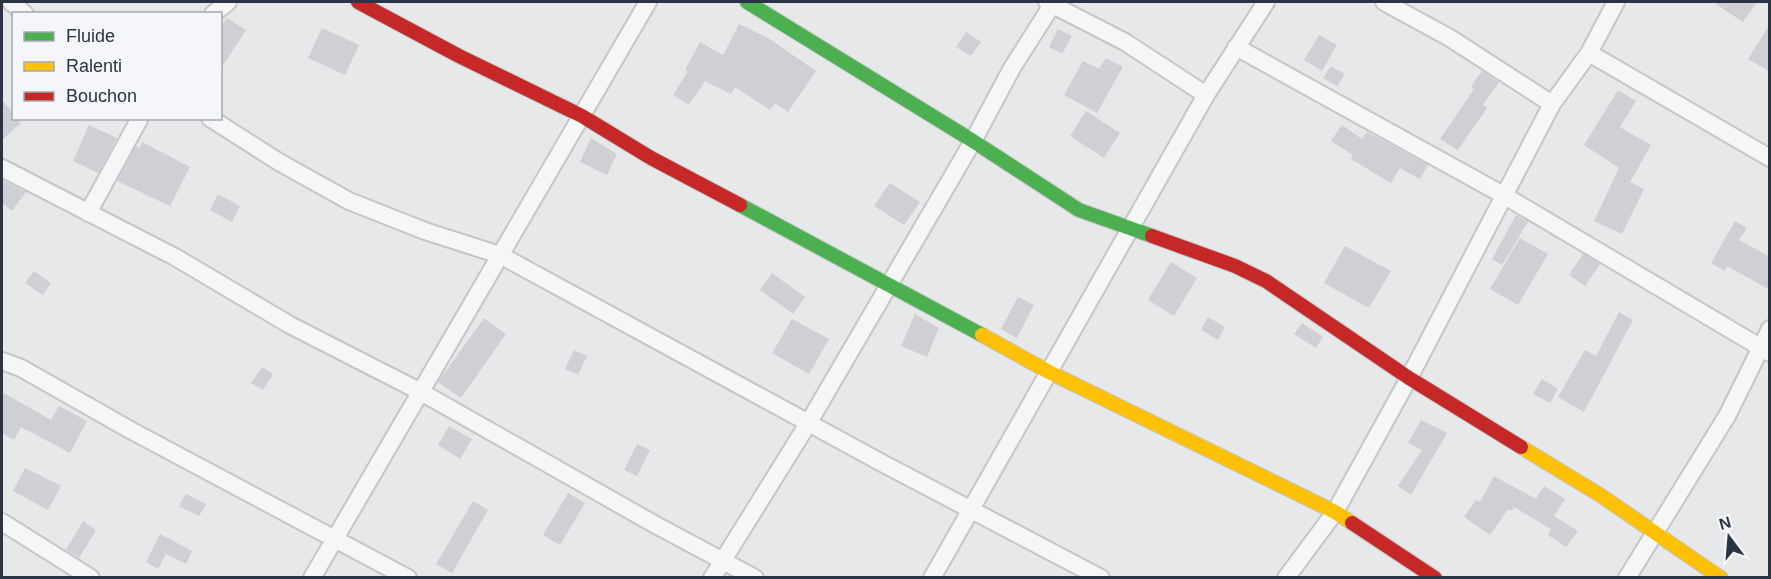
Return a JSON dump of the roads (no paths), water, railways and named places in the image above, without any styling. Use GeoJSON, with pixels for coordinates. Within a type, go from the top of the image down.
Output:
{"type":"FeatureCollection","features":[{"type":"Feature","properties":{"kind":"street"},"geometry":{"type":"LineString","coordinates":[[11,2],[23,12]]}},
{"type":"Feature","properties":{"kind":"street"},"geometry":{"type":"LineString","coordinates":[[216,12],[228,2]]}},
{"type":"Feature","properties":{"kind":"street"},"geometry":{"type":"LineString","coordinates":[[358,2],[459,56],[582,116],[651,158],[853,264],[889,286],[1049,372],[1335,512],[1435,578]]}},
{"type":"Feature","properties":{"kind":"street"},"geometry":{"type":"LineString","coordinates":[[312,578],[648,2]]}},
{"type":"Feature","properties":{"kind":"street"},"geometry":{"type":"LineString","coordinates":[[747,2],[973,141],[1079,210],[1235,266],[1266,281],[1409,378],[1600,495],[1721,578]]}},
{"type":"Feature","properties":{"kind":"street"},"geometry":{"type":"LineString","coordinates":[[712,578],[809,422],[973,141],[1051,2],[1125,42],[1206,95]]}},
{"type":"Feature","properties":{"kind":"street"},"geometry":{"type":"LineString","coordinates":[[932,578],[1049,372],[1063,343],[1206,95],[1266,2]]}},
{"type":"Feature","properties":{"kind":"street"},"geometry":{"type":"LineString","coordinates":[[1384,2],[1450,38],[1552,104]]}},
{"type":"Feature","properties":{"kind":"street"},"geometry":{"type":"LineString","coordinates":[[1286,578],[1335,512],[1409,378],[1552,104],[1589,53],[1616,2]]}},
{"type":"Feature","properties":{"kind":"street"},"geometry":{"type":"LineString","coordinates":[[1236,47],[1505,196],[1765,350]]}},
{"type":"Feature","properties":{"kind":"street"},"geometry":{"type":"LineString","coordinates":[[1589,53],[1770,158]]}},
{"type":"Feature","properties":{"kind":"street"},"geometry":{"type":"LineString","coordinates":[[88,213],[139,120]]}},
{"type":"Feature","properties":{"kind":"street"},"geometry":{"type":"LineString","coordinates":[[213,120],[279,162],[350,201],[425,231],[500,255],[1101,578]]}},
{"type":"Feature","properties":{"kind":"street"},"geometry":{"type":"LineString","coordinates":[[2,168],[175,257],[290,325],[421,392],[654,524],[755,578]]}},
{"type":"Feature","properties":{"kind":"street"},"geometry":{"type":"LineString","coordinates":[[1627,578],[1765,350],[1770,329]]}},
{"type":"Feature","properties":{"kind":"street"},"geometry":{"type":"LineString","coordinates":[[2,361],[21,368],[132,431],[408,578]]}},
{"type":"Feature","properties":{"kind":"street"},"geometry":{"type":"LineString","coordinates":[[2,522],[91,578]]}}]}
